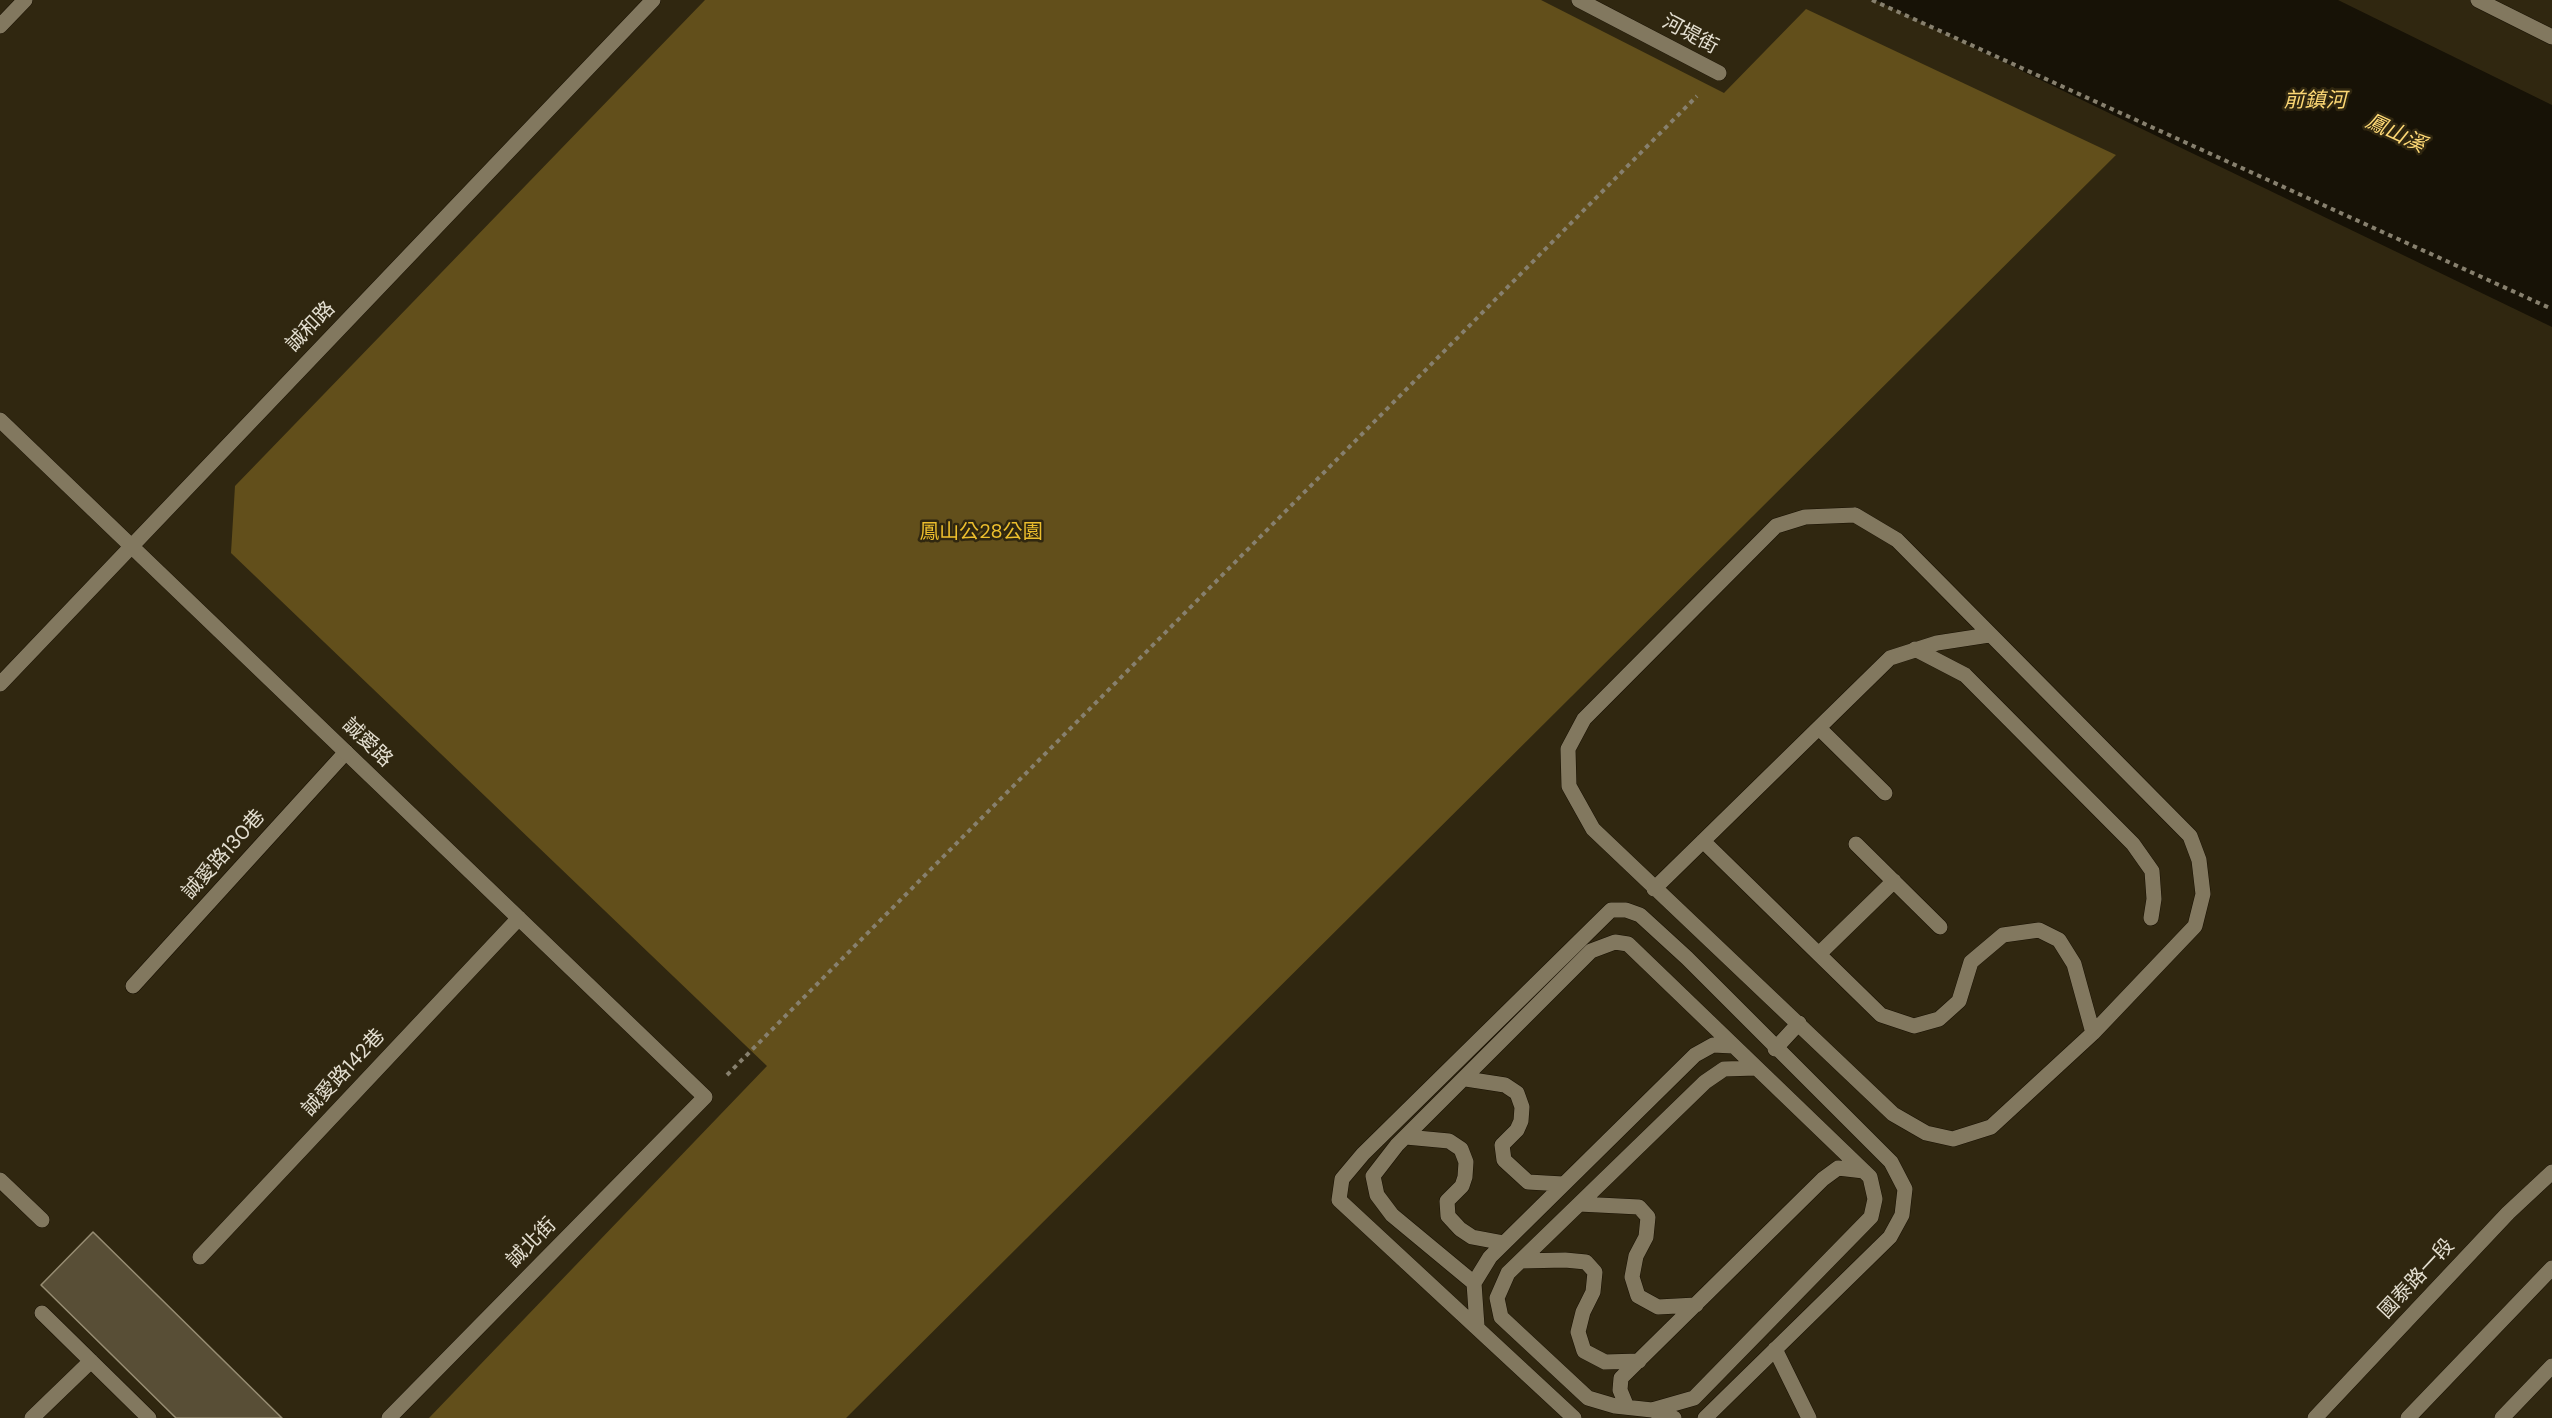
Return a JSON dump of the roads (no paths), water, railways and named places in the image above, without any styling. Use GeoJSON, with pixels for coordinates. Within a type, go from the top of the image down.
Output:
{"type":"FeatureCollection","features":[{"type":"Feature","properties":{"kind":"street"},"geometry":{"type":"LineString","coordinates":[[0,26],[25,0]]}},
{"type":"Feature","properties":{"kind":"street","name":"誠和路"},"geometry":{"type":"LineString","coordinates":[[0,684],[653,0]]}},
{"type":"Feature","properties":{"kind":"street","name":"河堤街"},"geometry":{"type":"LineString","coordinates":[[1578,0],[1719,73]]}},
{"type":"Feature","properties":{"kind":"street"},"geometry":{"type":"LineString","coordinates":[[2478,0],[2552,37]]}},
{"type":"Feature","properties":{"kind":"street","name":"誠愛路"},"geometry":{"type":"LineString","coordinates":[[0,420],[705,1097]]}},
{"type":"Feature","properties":{"kind":"street"},"geometry":{"type":"LineString","coordinates":[[1856,515],[1897,540],[1989,635],[2190,837],[2199,860],[2203,894],[2194,926],[2093,1033],[1991,1127],[1953,1139],[1926,1134],[1893,1114],[1593,829],[1569,786],[1569,749],[1584,719],[1776,526],[1805,517],[1856,515]]}},
{"type":"Feature","properties":{"kind":"street"},"geometry":{"type":"LineString","coordinates":[[1654,889],[1890,658],[1937,643],[1989,635]]}},
{"type":"Feature","properties":{"kind":"street"},"geometry":{"type":"LineString","coordinates":[[1915,649],[1965,675],[2133,844],[2152,871],[2154,899],[2151,918]]}},
{"type":"Feature","properties":{"kind":"street"},"geometry":{"type":"LineString","coordinates":[[1819,728],[1885,793]]}},
{"type":"Feature","properties":{"kind":"street","name":"誠愛路130巷"},"geometry":{"type":"LineString","coordinates":[[133,986],[346,752]]}},
{"type":"Feature","properties":{"kind":"street"},"geometry":{"type":"LineString","coordinates":[[1703,841],[1881,1015],[1914,1026],[1939,1019],[1959,1001],[1971,962],[2003,935],[2039,930],[2059,940],[2074,964],[2093,1033]]}},
{"type":"Feature","properties":{"kind":"street"},"geometry":{"type":"LineString","coordinates":[[1856,844],[1940,927]]}},
{"type":"Feature","properties":{"kind":"street"},"geometry":{"type":"LineString","coordinates":[[1820,953],[1894,881]]}},
{"type":"Feature","properties":{"kind":"street"},"geometry":{"type":"LineString","coordinates":[[1574,1418],[1339,1200],[1342,1179],[1364,1154],[1585,933],[1611,910],[1626,910],[1640,915],[1687,958],[1775,1049],[1891,1162],[1905,1189],[1902,1215],[1890,1237],[1705,1418]]}},
{"type":"Feature","properties":{"kind":"street","name":"誠愛路142巷"},"geometry":{"type":"LineString","coordinates":[[200,1257],[519,918]]}},
{"type":"Feature","properties":{"kind":"street"},"geometry":{"type":"LineString","coordinates":[[1474,1283],[1392,1215],[1377,1195],[1373,1176],[1406,1137],[1592,951],[1615,942],[1628,944],[1870,1177],[1875,1198],[1871,1217],[1694,1398],[1652,1410],[1621,1412],[1588,1398],[1501,1317],[1497,1298],[1508,1273],[1705,1082],[1724,1068],[1756,1068]]}},
{"type":"Feature","properties":{"kind":"street"},"geometry":{"type":"LineString","coordinates":[[1775,1049],[1799,1023]]}},
{"type":"Feature","properties":{"kind":"street"},"geometry":{"type":"LineString","coordinates":[[1477,1326],[1474,1283],[1490,1257],[1695,1055],[1713,1045],[1733,1046]]}},
{"type":"Feature","properties":{"kind":"street"},"geometry":{"type":"LineString","coordinates":[[1466,1078],[1505,1085],[1517,1093],[1522,1107],[1521,1121],[1517,1130],[1502,1145],[1504,1160],[1528,1182],[1563,1184]]}},
{"type":"Feature","properties":{"kind":"street","name":"誠北街"},"geometry":{"type":"LineString","coordinates":[[389,1418],[705,1097]]}},
{"type":"Feature","properties":{"kind":"street"},"geometry":{"type":"LineString","coordinates":[[1406,1137],[1449,1141],[1461,1149],[1466,1162],[1465,1177],[1462,1186],[1446,1201],[1448,1216],[1460,1229],[1472,1237],[1504,1243]]}},
{"type":"Feature","properties":{"kind":"street"},"geometry":{"type":"LineString","coordinates":[[1621,1412],[1621,1378],[1823,1179],[1839,1168],[1864,1171]]}},
{"type":"Feature","properties":{"kind":"street","name":"國泰路一段"},"geometry":{"type":"LineString","coordinates":[[2315,1418],[2508,1213],[2552,1172]]}},
{"type":"Feature","properties":{"kind":"street"},"geometry":{"type":"LineString","coordinates":[[0,1180],[42,1220]]}},
{"type":"Feature","properties":{"kind":"street"},"geometry":{"type":"LineString","coordinates":[[1580,1204],[1639,1207],[1648,1218],[1646,1237],[1636,1256],[1632,1277],[1638,1296],[1658,1307],[1696,1305]]}},
{"type":"Feature","properties":{"kind":"street"},"geometry":{"type":"LineString","coordinates":[[1521,1261],[1586,1262],[1595,1272],[1593,1292],[1583,1312],[1578,1332],[1584,1351],[1605,1362],[1639,1361]]}},
{"type":"Feature","properties":{"kind":"street"},"geometry":{"type":"LineString","coordinates":[[2408,1418],[2552,1268]]}},
{"type":"Feature","properties":{"kind":"street"},"geometry":{"type":"LineString","coordinates":[[42,1313],[148,1418]]}},
{"type":"Feature","properties":{"kind":"street"},"geometry":{"type":"LineString","coordinates":[[1775,1349],[1809,1418]]}},
{"type":"Feature","properties":{"kind":"street"},"geometry":{"type":"LineString","coordinates":[[32,1418],[91,1361]]}},
{"type":"Feature","properties":{"kind":"street"},"geometry":{"type":"LineString","coordinates":[[2502,1418],[2552,1366]]}},
{"type":"Feature","properties":{"kind":"street"},"geometry":{"type":"LineString","coordinates":[[1652,1410],[1674,1418]]}},
{"type":"Feature","properties":{"kind":"water","name":"前鎮河"},"geometry":{"type":"Polygon","coordinates":[[[1875,0],[2338,0],[2552,105],[2552,327],[1875,0]]]}},
{"type":"Feature","properties":{"kind":"water label","name":"鳳山溪"},"geometry":{"type":"Point","coordinates":[2395,134]}},
{"type":"Feature","properties":{"kind":"park label","name":"鳳山公28公園"},"geometry":{"type":"Point","coordinates":[981,533]}}]}
